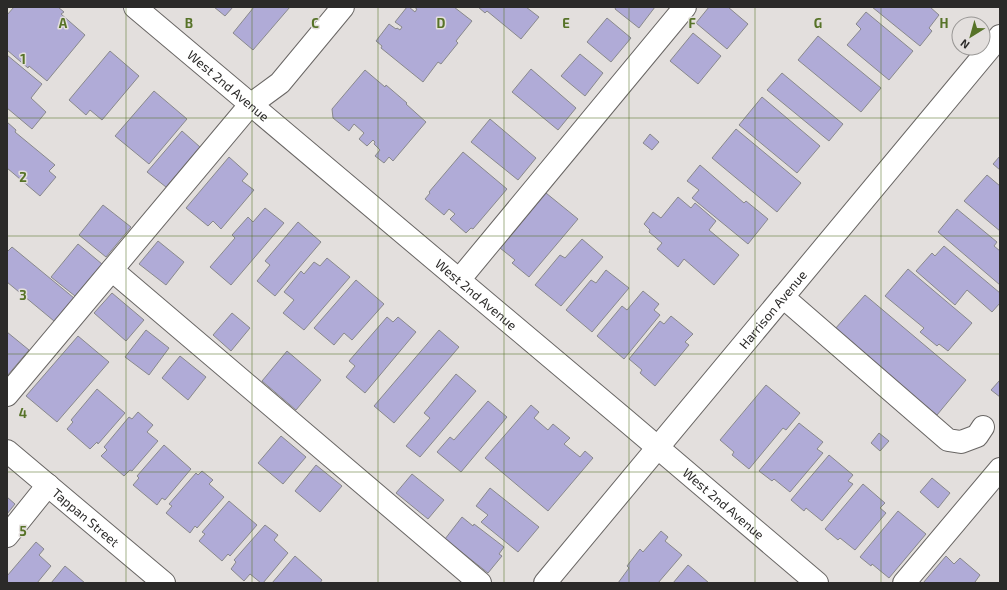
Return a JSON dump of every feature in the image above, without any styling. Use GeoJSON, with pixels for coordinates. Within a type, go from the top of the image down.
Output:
{"type":"FeatureCollection","features":[{"type":"Feature","properties":{"kind":"street","name":"West 2nd Avenue"},"geometry":{"type":"LineString","coordinates":[[135,7],[817,583]]}},
{"type":"Feature","properties":{"kind":"street"},"geometry":{"type":"LineString","coordinates":[[7,395],[250,105],[280,83],[343,7]]}},
{"type":"Feature","properties":{"kind":"street"},"geometry":{"type":"LineString","coordinates":[[459,280],[685,7]]}},
{"type":"Feature","properties":{"kind":"street","name":"Harrison Avenue"},"geometry":{"type":"LineString","coordinates":[[545,583],[1000,36]]}},
{"type":"Feature","properties":{"kind":"street"},"geometry":{"type":"LineString","coordinates":[[112,270],[480,583]]}},
{"type":"Feature","properties":{"kind":"street"},"geometry":{"type":"LineString","coordinates":[[783,297],[948,440],[961,442],[977,436],[983,428]]}},
{"type":"Feature","properties":{"kind":"street","name":"Tappan Street"},"geometry":{"type":"LineString","coordinates":[[7,451],[164,583]]}},
{"type":"Feature","properties":{"kind":"street"},"geometry":{"type":"LineString","coordinates":[[904,583],[1000,469]]}},
{"type":"Feature","properties":{"kind":"street"},"geometry":{"type":"LineString","coordinates":[[7,536],[48,485]]}},
{"type":"Feature","properties":{"kind":"building"},"geometry":{"type":"Polygon","coordinates":[[[14,7],[58,7],[64,12],[61,14],[85,35],[47,81],[29,66],[28,68],[7,50],[7,15],[14,7]]]}},
{"type":"Feature","properties":{"kind":"building"},"geometry":{"type":"Polygon","coordinates":[[[214,7],[233,7],[225,16],[214,7]]]}},
{"type":"Feature","properties":{"kind":"building"},"geometry":{"type":"Polygon","coordinates":[[[254,7],[290,7],[253,50],[233,33],[254,7]]]}},
{"type":"Feature","properties":{"kind":"building"},"geometry":{"type":"Polygon","coordinates":[[[407,7],[415,12],[417,9],[414,7],[454,7],[472,21],[456,41],[458,43],[441,64],[438,62],[423,82],[381,48],[382,46],[376,41],[389,24],[400,30],[402,27],[395,22],[407,7]]]}},
{"type":"Feature","properties":{"kind":"building"},"geometry":{"type":"Polygon","coordinates":[[[478,7],[526,7],[539,17],[521,39],[487,11],[485,13],[478,7]]]}},
{"type":"Feature","properties":{"kind":"building"},"geometry":{"type":"Polygon","coordinates":[[[616,7],[655,7],[639,28],[615,9],[616,7]]]}},
{"type":"Feature","properties":{"kind":"building"},"geometry":{"type":"Polygon","coordinates":[[[709,7],[728,7],[748,24],[727,49],[696,23],[709,7]]]}},
{"type":"Feature","properties":{"kind":"building"},"geometry":{"type":"Polygon","coordinates":[[[872,7],[930,7],[939,15],[929,28],[932,31],[920,46],[872,7]]]}},
{"type":"Feature","properties":{"kind":"building"},"geometry":{"type":"Polygon","coordinates":[[[866,12],[913,51],[889,80],[847,45],[861,29],[856,24],[866,12]]]}},
{"type":"Feature","properties":{"kind":"building"},"geometry":{"type":"Polygon","coordinates":[[[607,18],[631,38],[611,62],[587,42],[607,18]]]}},
{"type":"Feature","properties":{"kind":"building"},"geometry":{"type":"Polygon","coordinates":[[[693,33],[721,56],[698,84],[670,61],[693,33]]]}},
{"type":"Feature","properties":{"kind":"building"},"geometry":{"type":"Polygon","coordinates":[[[818,36],[881,88],[861,112],[798,60],[818,36]]]}},
{"type":"Feature","properties":{"kind":"building"},"geometry":{"type":"Polygon","coordinates":[[[110,51],[139,76],[102,120],[90,110],[86,115],[69,100],[110,51]]]}},
{"type":"Feature","properties":{"kind":"building"},"geometry":{"type":"Polygon","coordinates":[[[580,54],[603,73],[585,96],[561,76],[580,54]]]}},
{"type":"Feature","properties":{"kind":"building"},"geometry":{"type":"Polygon","coordinates":[[[7,55],[42,84],[31,98],[46,112],[32,129],[7,108],[7,55]]]}},
{"type":"Feature","properties":{"kind":"building"},"geometry":{"type":"Polygon","coordinates":[[[531,69],[576,108],[558,130],[512,92],[531,69]]]}},
{"type":"Feature","properties":{"kind":"building"},"geometry":{"type":"Polygon","coordinates":[[[365,70],[385,87],[386,85],[426,122],[393,161],[389,157],[384,163],[375,156],[380,150],[374,144],[375,142],[373,140],[367,146],[359,139],[364,133],[354,124],[349,131],[333,118],[332,109],[365,70]]]}},
{"type":"Feature","properties":{"kind":"building"},"geometry":{"type":"Polygon","coordinates":[[[782,73],[843,124],[829,141],[767,90],[782,73]]]}},
{"type":"Feature","properties":{"kind":"building"},"geometry":{"type":"Polygon","coordinates":[[[154,91],[187,119],[149,164],[115,136],[154,91]]]}},
{"type":"Feature","properties":{"kind":"building"},"geometry":{"type":"Polygon","coordinates":[[[762,97],[820,146],[797,173],[739,125],[762,97]]]}},
{"type":"Feature","properties":{"kind":"building"},"geometry":{"type":"Polygon","coordinates":[[[490,119],[536,158],[518,180],[471,142],[490,119]]]}},
{"type":"Feature","properties":{"kind":"building"},"geometry":{"type":"Polygon","coordinates":[[[7,122],[16,130],[15,132],[55,165],[49,171],[56,177],[40,196],[7,168],[7,122]]]}},
{"type":"Feature","properties":{"kind":"building"},"geometry":{"type":"Polygon","coordinates":[[[736,129],[801,183],[777,212],[712,158],[736,129]]]}},
{"type":"Feature","properties":{"kind":"building"},"geometry":{"type":"Polygon","coordinates":[[[182,131],[200,147],[166,187],[147,172],[182,131]]]}},
{"type":"Feature","properties":{"kind":"building"},"geometry":{"type":"Polygon","coordinates":[[[650,134],[659,142],[652,150],[643,143],[650,134]]]}},
{"type":"Feature","properties":{"kind":"building"},"geometry":{"type":"Polygon","coordinates":[[[463,152],[507,189],[473,229],[471,228],[466,233],[450,219],[455,214],[449,209],[444,215],[425,199],[430,193],[429,192],[463,152]]]}},
{"type":"Feature","properties":{"kind":"building"},"geometry":{"type":"Polygon","coordinates":[[[1000,156],[1000,170],[993,164],[1000,156]]]}},
{"type":"Feature","properties":{"kind":"building"},"geometry":{"type":"Polygon","coordinates":[[[229,157],[248,174],[242,181],[254,190],[221,229],[213,221],[208,226],[186,208],[229,157]]]}},
{"type":"Feature","properties":{"kind":"building"},"geometry":{"type":"Polygon","coordinates":[[[700,165],[744,203],[746,201],[768,219],[748,244],[692,198],[699,190],[687,181],[700,165]]]}},
{"type":"Feature","properties":{"kind":"building"},"geometry":{"type":"Polygon","coordinates":[[[987,175],[1000,186],[1000,231],[964,201],[987,175]]]}},
{"type":"Feature","properties":{"kind":"building"},"geometry":{"type":"Polygon","coordinates":[[[546,193],[578,219],[529,277],[512,263],[515,260],[500,248],[546,193]]]}},
{"type":"Feature","properties":{"kind":"building"},"geometry":{"type":"Polygon","coordinates":[[[678,197],[691,208],[695,203],[716,221],[709,230],[739,255],[714,285],[684,259],[678,267],[657,249],[662,243],[649,232],[650,230],[644,224],[653,212],[661,218],[678,197]]]}},
{"type":"Feature","properties":{"kind":"building"},"geometry":{"type":"Polygon","coordinates":[[[103,205],[131,227],[106,257],[79,235],[103,205]]]}},
{"type":"Feature","properties":{"kind":"building"},"geometry":{"type":"Polygon","coordinates":[[[265,208],[284,223],[231,285],[210,267],[235,238],[232,235],[248,217],[253,222],[265,208]]]}},
{"type":"Feature","properties":{"kind":"building"},"geometry":{"type":"Polygon","coordinates":[[[957,209],[997,242],[994,246],[1000,251],[1000,285],[938,232],[957,209]]]}},
{"type":"Feature","properties":{"kind":"building"},"geometry":{"type":"Polygon","coordinates":[[[298,222],[321,242],[275,296],[257,281],[270,265],[265,261],[298,222]]]}},
{"type":"Feature","properties":{"kind":"building"},"geometry":{"type":"Polygon","coordinates":[[[582,239],[603,257],[561,306],[535,285],[560,255],[565,258],[582,239]]]}},
{"type":"Feature","properties":{"kind":"building"},"geometry":{"type":"Polygon","coordinates":[[[158,241],[184,262],[166,285],[139,264],[158,241]]]}},
{"type":"Feature","properties":{"kind":"building"},"geometry":{"type":"Polygon","coordinates":[[[78,244],[102,264],[75,296],[51,277],[78,244]]]}},
{"type":"Feature","properties":{"kind":"building"},"geometry":{"type":"Polygon","coordinates":[[[944,246],[1000,293],[1000,303],[992,312],[967,290],[955,305],[916,271],[932,253],[935,256],[944,246]]]}},
{"type":"Feature","properties":{"kind":"building"},"geometry":{"type":"Polygon","coordinates":[[[12,247],[74,298],[54,321],[7,282],[7,252],[12,247]]]}},
{"type":"Feature","properties":{"kind":"building"},"geometry":{"type":"Polygon","coordinates":[[[327,258],[350,277],[304,330],[283,313],[294,300],[284,292],[301,271],[304,274],[314,262],[320,266],[327,258]]]}},
{"type":"Feature","properties":{"kind":"building"},"geometry":{"type":"Polygon","coordinates":[[[908,269],[972,323],[948,351],[939,344],[937,346],[920,332],[924,328],[885,296],[908,269]]]}},
{"type":"Feature","properties":{"kind":"building"},"geometry":{"type":"Polygon","coordinates":[[[606,270],[629,288],[592,332],[566,310],[591,280],[596,283],[606,270]]]}},
{"type":"Feature","properties":{"kind":"building"},"geometry":{"type":"Polygon","coordinates":[[[356,280],[384,304],[352,340],[344,333],[334,345],[314,328],[356,280]]]}},
{"type":"Feature","properties":{"kind":"building"},"geometry":{"type":"Polygon","coordinates":[[[643,291],[659,304],[654,310],[660,315],[624,359],[597,336],[622,306],[627,310],[643,291]]]}},
{"type":"Feature","properties":{"kind":"building"},"geometry":{"type":"Polygon","coordinates":[[[112,293],[144,320],[126,341],[94,313],[112,293]]]}},
{"type":"Feature","properties":{"kind":"building"},"geometry":{"type":"Polygon","coordinates":[[[865,295],[966,380],[937,415],[926,406],[923,410],[835,329],[865,295]]]}},
{"type":"Feature","properties":{"kind":"building"},"geometry":{"type":"Polygon","coordinates":[[[232,313],[250,328],[231,351],[213,335],[232,313]]]}},
{"type":"Feature","properties":{"kind":"building"},"geometry":{"type":"Polygon","coordinates":[[[671,316],[693,334],[685,342],[689,345],[655,386],[640,373],[642,370],[629,359],[660,321],[664,324],[671,316]]]}},
{"type":"Feature","properties":{"kind":"building"},"geometry":{"type":"Polygon","coordinates":[[[387,317],[393,322],[398,317],[416,332],[365,393],[346,377],[355,366],[349,361],[387,317]]]}},
{"type":"Feature","properties":{"kind":"building"},"geometry":{"type":"Polygon","coordinates":[[[146,330],[169,348],[149,375],[125,357],[146,330]]]}},
{"type":"Feature","properties":{"kind":"building"},"geometry":{"type":"Polygon","coordinates":[[[439,330],[459,347],[394,423],[374,406],[439,330]]]}},
{"type":"Feature","properties":{"kind":"building"},"geometry":{"type":"Polygon","coordinates":[[[7,332],[29,350],[7,376],[7,332]]]}},
{"type":"Feature","properties":{"kind":"building"},"geometry":{"type":"Polygon","coordinates":[[[78,336],[109,362],[57,422],[26,396],[78,336]]]}},
{"type":"Feature","properties":{"kind":"building"},"geometry":{"type":"Polygon","coordinates":[[[287,351],[321,380],[296,410],[262,381],[287,351]]]}},
{"type":"Feature","properties":{"kind":"building"},"geometry":{"type":"Polygon","coordinates":[[[180,356],[206,377],[188,400],[162,378],[180,356]]]}},
{"type":"Feature","properties":{"kind":"building"},"geometry":{"type":"Polygon","coordinates":[[[456,374],[476,391],[420,457],[406,446],[430,418],[424,413],[456,374]]]}},
{"type":"Feature","properties":{"kind":"building"},"geometry":{"type":"Polygon","coordinates":[[[1000,380],[1000,397],[991,390],[1000,380]]]}},
{"type":"Feature","properties":{"kind":"building"},"geometry":{"type":"Polygon","coordinates":[[[766,385],[800,413],[786,430],[783,428],[749,469],[732,455],[734,452],[720,440],[766,385]]]}},
{"type":"Feature","properties":{"kind":"building"},"geometry":{"type":"Polygon","coordinates":[[[97,389],[125,413],[98,444],[97,442],[90,449],[67,429],[73,422],[71,420],[97,389]]]}},
{"type":"Feature","properties":{"kind":"building"},"geometry":{"type":"Polygon","coordinates":[[[488,401],[507,417],[461,472],[437,452],[450,437],[454,440],[488,401]]]}},
{"type":"Feature","properties":{"kind":"building"},"geometry":{"type":"Polygon","coordinates":[[[531,405],[539,412],[534,418],[548,430],[553,424],[570,438],[564,444],[580,457],[585,451],[593,458],[548,511],[485,458],[531,405]]]}},
{"type":"Feature","properties":{"kind":"building"},"geometry":{"type":"Polygon","coordinates":[[[138,412],[153,425],[147,432],[158,441],[132,471],[130,470],[124,476],[101,456],[107,450],[104,447],[129,417],[132,419],[138,412]]]}},
{"type":"Feature","properties":{"kind":"building"},"geometry":{"type":"Polygon","coordinates":[[[799,423],[823,442],[817,449],[823,453],[790,492],[774,479],[772,481],[759,471],[799,423]]]}},
{"type":"Feature","properties":{"kind":"building"},"geometry":{"type":"Polygon","coordinates":[[[879,433],[889,441],[880,451],[871,443],[879,433]]]}},
{"type":"Feature","properties":{"kind":"building"},"geometry":{"type":"Polygon","coordinates":[[[281,436],[306,457],[283,484],[258,463],[281,436]]]}},
{"type":"Feature","properties":{"kind":"building"},"geometry":{"type":"Polygon","coordinates":[[[164,445],[191,469],[165,500],[162,498],[157,505],[133,485],[139,478],[137,476],[164,445]]]}},
{"type":"Feature","properties":{"kind":"building"},"geometry":{"type":"Polygon","coordinates":[[[829,455],[853,475],[848,481],[853,484],[822,521],[806,508],[804,511],[791,500],[829,455]]]}},
{"type":"Feature","properties":{"kind":"building"},"geometry":{"type":"Polygon","coordinates":[[[316,465],[342,486],[320,512],[295,491],[316,465]]]}},
{"type":"Feature","properties":{"kind":"building"},"geometry":{"type":"Polygon","coordinates":[[[202,471],[213,480],[209,484],[224,497],[197,528],[195,526],[190,533],[166,513],[172,506],[169,504],[196,473],[198,475],[202,471]]]}},
{"type":"Feature","properties":{"kind":"building"},"geometry":{"type":"Polygon","coordinates":[[[412,474],[444,500],[428,519],[396,493],[412,474]]]}},
{"type":"Feature","properties":{"kind":"building"},"geometry":{"type":"Polygon","coordinates":[[[932,478],[950,493],[938,508],[920,492],[932,478]]]}},
{"type":"Feature","properties":{"kind":"building"},"geometry":{"type":"Polygon","coordinates":[[[863,484],[885,503],[880,508],[886,513],[855,550],[840,538],[838,540],[825,529],[863,484]]]}},
{"type":"Feature","properties":{"kind":"building"},"geometry":{"type":"Polygon","coordinates":[[[490,488],[539,527],[518,552],[481,522],[488,515],[476,506],[490,488]]]}},
{"type":"Feature","properties":{"kind":"building"},"geometry":{"type":"Polygon","coordinates":[[[7,497],[15,504],[7,514],[7,497]]]}},
{"type":"Feature","properties":{"kind":"building"},"geometry":{"type":"Polygon","coordinates":[[[229,501],[257,525],[230,556],[228,554],[222,561],[199,541],[205,534],[202,532],[229,501]]]}},
{"type":"Feature","properties":{"kind":"building"},"geometry":{"type":"Polygon","coordinates":[[[898,511],[926,534],[889,578],[872,564],[871,566],[860,557],[898,511]]]}},
{"type":"Feature","properties":{"kind":"building"},"geometry":{"type":"Polygon","coordinates":[[[462,517],[473,526],[474,524],[504,547],[499,554],[502,556],[488,573],[445,539],[462,517]]]}},
{"type":"Feature","properties":{"kind":"building"},"geometry":{"type":"Polygon","coordinates":[[[265,525],[278,535],[274,540],[288,553],[263,583],[250,574],[244,581],[231,569],[236,562],[234,560],[265,525]]]}},
{"type":"Feature","properties":{"kind":"building"},"geometry":{"type":"Polygon","coordinates":[[[661,531],[668,537],[665,541],[682,555],[658,583],[618,583],[629,568],[627,566],[640,549],[643,552],[661,531]]]}},
{"type":"Feature","properties":{"kind":"building"},"geometry":{"type":"Polygon","coordinates":[[[36,542],[44,549],[39,555],[51,566],[37,583],[7,583],[7,576],[36,542]]]}},
{"type":"Feature","properties":{"kind":"building"},"geometry":{"type":"Polygon","coordinates":[[[295,556],[322,580],[320,583],[272,583],[295,556]]]}},
{"type":"Feature","properties":{"kind":"building"},"geometry":{"type":"Polygon","coordinates":[[[946,556],[954,564],[960,558],[980,575],[975,582],[976,583],[923,583],[946,556]]]}},
{"type":"Feature","properties":{"kind":"building"},"geometry":{"type":"Polygon","coordinates":[[[688,565],[694,570],[709,583],[673,583],[688,565]]]}},
{"type":"Feature","properties":{"kind":"building"},"geometry":{"type":"Polygon","coordinates":[[[65,566],[85,583],[51,583],[65,566]]]}}]}
